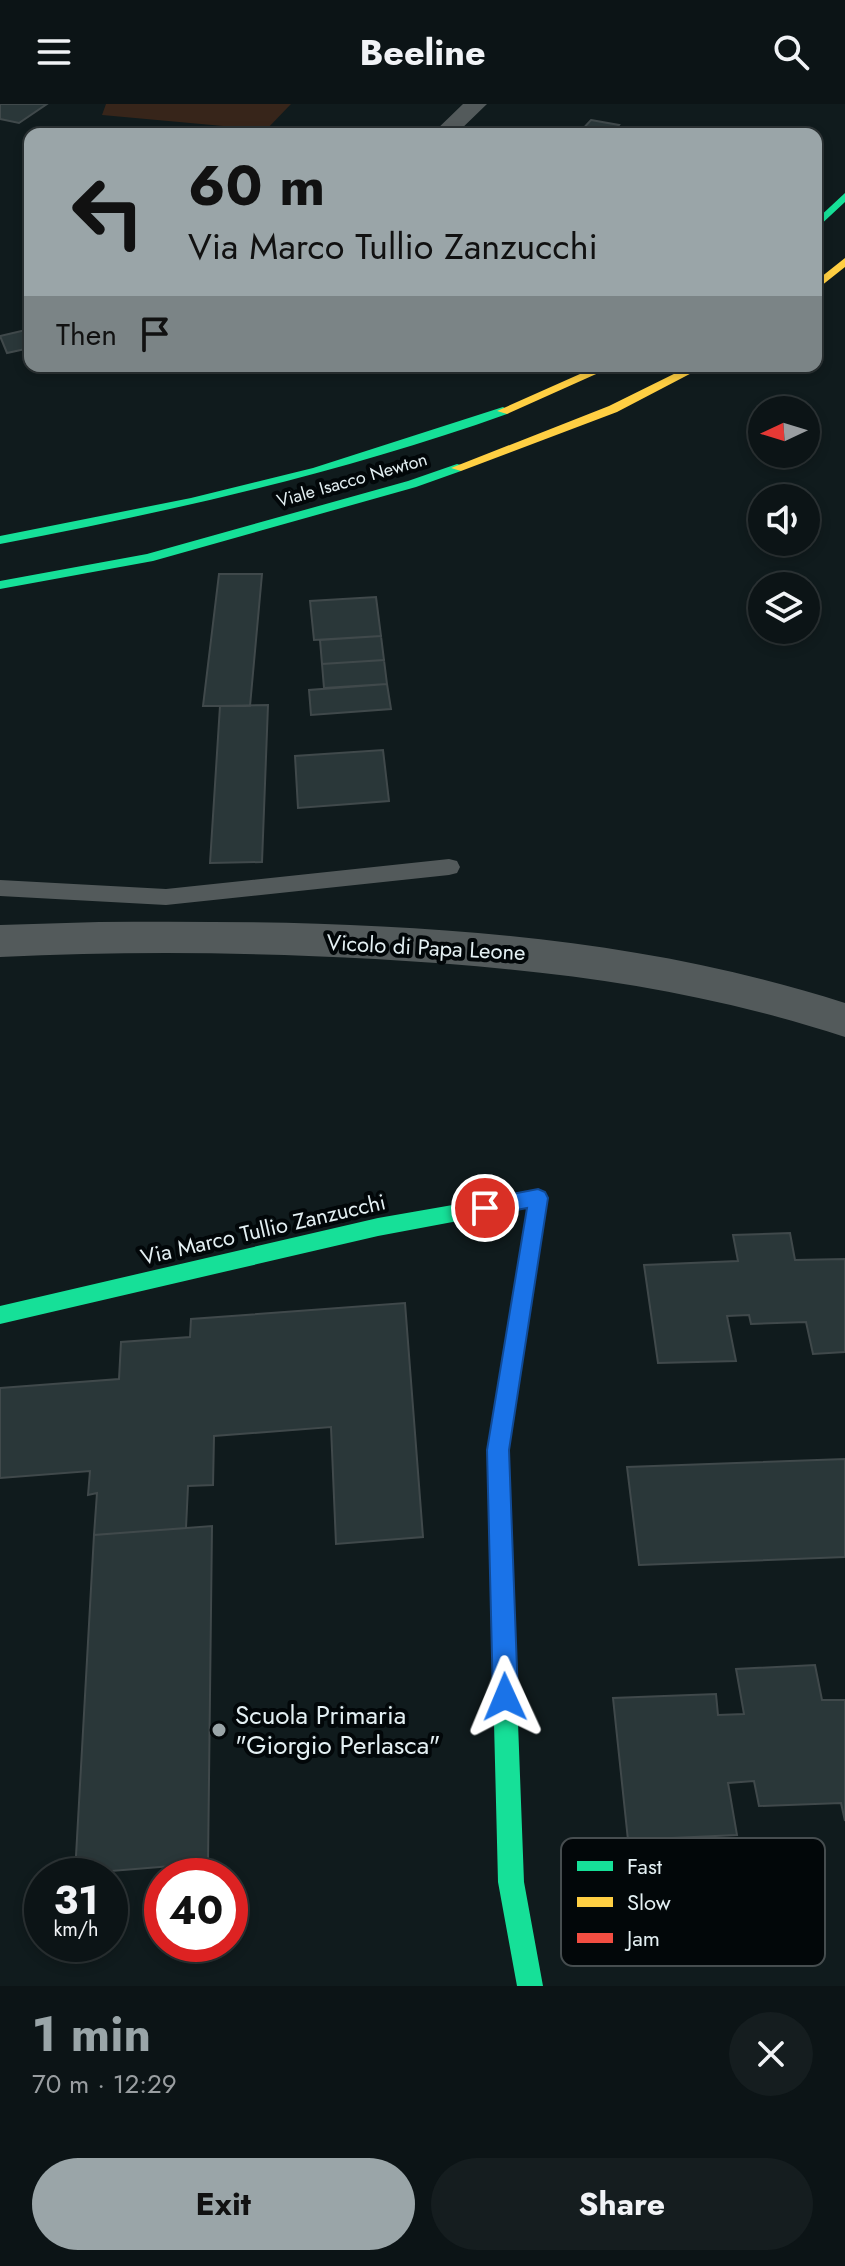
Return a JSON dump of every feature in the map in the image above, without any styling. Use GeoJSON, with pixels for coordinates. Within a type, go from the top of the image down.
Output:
{"type":"FeatureCollection","features":[{"type":"Feature","properties":{"kind":"main road"},"geometry":{"type":"LineString","coordinates":[[822,220],[845,196]]}},
{"type":"Feature","properties":{"kind":"main road"},"geometry":{"type":"LineString","coordinates":[[822,282],[845,261]]}},
{"type":"Feature","properties":{"kind":"main road","name":"Viale Isacco Newton"},"geometry":{"type":"LineString","coordinates":[[0,540],[314,473],[438,435],[594,372]]}},
{"type":"Feature","properties":{"kind":"main road","name":"Viale Isacco Newton"},"geometry":{"type":"LineString","coordinates":[[0,585],[148,558],[323,511],[487,459],[613,409],[687,372]]}},
{"type":"Feature","properties":{"kind":"main road"},"geometry":{"type":"LineString","coordinates":[[48,511],[222,494]]}},
{"type":"Feature","properties":{"kind":"main road"},"geometry":{"type":"LineString","coordinates":[[30,600],[148,558]]}},
{"type":"Feature","properties":{"kind":"main road","name":"Via Marco Tullio Zanzucchi"},"geometry":{"type":"LineString","coordinates":[[0,1315],[378,1227],[538,1198],[498,1450],[511,1882],[530,1986]]}},
{"type":"Feature","properties":{"kind":"street"},"geometry":{"type":"LineString","coordinates":[[450,128],[476,104]]}},
{"type":"Feature","properties":{"kind":"street","name":"Vicolo di Papa Leone"},"geometry":{"type":"LineString","coordinates":[[0,941],[252,939],[540,954],[685,974],[845,1020]]}},
{"type":"Feature","properties":{"kind":"lane"},"geometry":{"type":"LineString","coordinates":[[0,888],[166,897],[449,867]]}},
{"type":"Feature","properties":{"kind":"shaded area"},"geometry":{"type":"Polygon","coordinates":[[[106,104],[291,104],[268,128],[102,115],[106,104]]]}},
{"type":"Feature","properties":{"kind":"building"},"geometry":{"type":"Polygon","coordinates":[[[0,104],[47,104],[19,123],[0,119],[0,104]]]}},
{"type":"Feature","properties":{"kind":"building"},"geometry":{"type":"Polygon","coordinates":[[[591,120],[619,125],[616,128],[584,128],[591,120]]]}},
{"type":"Feature","properties":{"kind":"building"},"geometry":{"type":"Polygon","coordinates":[[[24,330],[24,349],[7,353],[0,336],[24,330]]]}},
{"type":"Feature","properties":{"kind":"building"},"geometry":{"type":"Polygon","coordinates":[[[219,574],[262,574],[250,706],[203,706],[219,574]]]}},
{"type":"Feature","properties":{"kind":"building"},"geometry":{"type":"Polygon","coordinates":[[[376,597],[381,636],[314,640],[310,601],[376,597]]]}},
{"type":"Feature","properties":{"kind":"building"},"geometry":{"type":"Polygon","coordinates":[[[381,636],[384,660],[322,664],[320,640],[381,636]]]}},
{"type":"Feature","properties":{"kind":"building"},"geometry":{"type":"Polygon","coordinates":[[[384,660],[387,684],[324,688],[322,664],[384,660]]]}},
{"type":"Feature","properties":{"kind":"building"},"geometry":{"type":"Polygon","coordinates":[[[387,684],[391,709],[311,715],[309,690],[387,684]]]}},
{"type":"Feature","properties":{"kind":"building"},"geometry":{"type":"Polygon","coordinates":[[[268,705],[262,862],[210,863],[220,706],[268,705]]]}},
{"type":"Feature","properties":{"kind":"building"},"geometry":{"type":"Polygon","coordinates":[[[383,750],[389,801],[298,808],[295,756],[383,750]]]}},
{"type":"Feature","properties":{"kind":"building"},"geometry":{"type":"Polygon","coordinates":[[[790,1233],[795,1260],[845,1259],[845,1352],[813,1354],[806,1322],[751,1324],[749,1315],[727,1316],[736,1361],[658,1363],[644,1265],[738,1261],[733,1235],[790,1233]]]}},
{"type":"Feature","properties":{"kind":"building"},"geometry":{"type":"Polygon","coordinates":[[[405,1303],[423,1537],[336,1544],[331,1427],[214,1436],[213,1485],[188,1486],[186,1528],[94,1535],[97,1493],[88,1495],[90,1471],[0,1478],[0,1388],[119,1379],[121,1342],[190,1337],[191,1319],[405,1303]]]}},
{"type":"Feature","properties":{"kind":"building"},"geometry":{"type":"Polygon","coordinates":[[[845,1459],[845,1557],[639,1565],[627,1467],[845,1459]]]}},
{"type":"Feature","properties":{"kind":"building"},"geometry":{"type":"Polygon","coordinates":[[[212,1526],[208,1858],[144,1858],[144,1868],[128,1870],[128,1858],[76,1858],[94,1535],[212,1526]]]}},
{"type":"Feature","properties":{"kind":"building"},"geometry":{"type":"Polygon","coordinates":[[[815,1665],[822,1700],[845,1700],[845,1821],[841,1803],[759,1806],[754,1781],[728,1783],[737,1835],[628,1838],[613,1698],[716,1694],[718,1715],[744,1714],[736,1669],[815,1665]]]}},
{"type":"Feature","properties":{"kind":"traffic: fast"},"geometry":{"type":"LineString","coordinates":[[822,220],[845,196]]}},
{"type":"Feature","properties":{"kind":"traffic: fast"},"geometry":{"type":"LineString","coordinates":[[0,540],[127,515],[317,471],[503,411]]}},
{"type":"Feature","properties":{"kind":"traffic: fast"},"geometry":{"type":"LineString","coordinates":[[0,585],[148,558],[412,484],[457,468]]}},
{"type":"Feature","properties":{"kind":"traffic: fast"},"geometry":{"type":"LineString","coordinates":[[0,1315],[378,1227],[538,1198],[519,1319]]}},
{"type":"Feature","properties":{"kind":"traffic: fast"},"geometry":{"type":"LineString","coordinates":[[501,1563],[511,1882],[530,1986]]}},
{"type":"Feature","properties":{"kind":"traffic: slow"},"geometry":{"type":"LineString","coordinates":[[822,282],[845,261]]}},
{"type":"Feature","properties":{"kind":"traffic: slow"},"geometry":{"type":"LineString","coordinates":[[503,411],[594,372]]}},
{"type":"Feature","properties":{"kind":"traffic: slow"},"geometry":{"type":"LineString","coordinates":[[457,468],[613,409],[687,372]]}},
{"type":"Feature","properties":{"kind":"traffic: jam"},"geometry":{"type":"LineString","coordinates":[[501,1563],[498,1450],[519,1319]]}},
{"type":"Feature","properties":{"kind":"place","name":"Scuola Primaria \"Giorgio Perlasca\""},"geometry":{"type":"Point","coordinates":[219,1730]}},
{"type":"Feature","properties":{"kind":"route"},"geometry":{"type":"LineString","coordinates":[[485,1208],[538,1198],[531,1260],[498,1450],[505,1697]]}}]}
